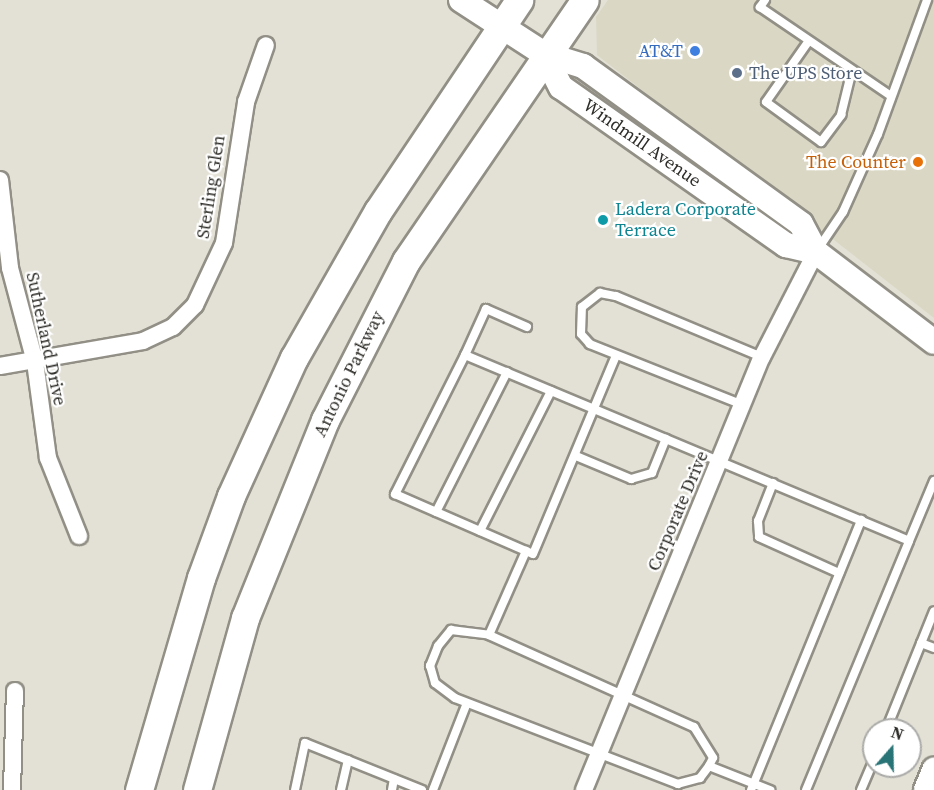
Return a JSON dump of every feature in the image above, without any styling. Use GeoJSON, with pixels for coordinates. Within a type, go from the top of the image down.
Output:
{"type":"FeatureCollection","features":[{"type":"Feature","properties":{"kind":"main road"},"geometry":{"type":"LineString","coordinates":[[139,790],[201,578],[289,368],[378,211],[519,0]]}},
{"type":"Feature","properties":{"kind":"main road","name":"Antonio Parkway"},"geometry":{"type":"LineString","coordinates":[[196,790],[245,618],[325,420],[406,261],[544,54],[585,0]]}},
{"type":"Feature","properties":{"kind":"street","name":"Windmill Avenue"},"geometry":{"type":"LineString","coordinates":[[461,0],[502,23],[544,54],[583,66],[783,210],[801,224],[816,252],[934,342]]}},
{"type":"Feature","properties":{"kind":"street","name":"Windmill Avenue"},"geometry":{"type":"LineString","coordinates":[[483,0],[502,23]]}},
{"type":"Feature","properties":{"kind":"street","name":"Sterling Glen"},"geometry":{"type":"LineString","coordinates":[[0,366],[35,362],[142,341],[173,327],[199,300],[224,243],[246,102],[266,45]]}},
{"type":"Feature","properties":{"kind":"street","name":"Sutherland Drive"},"geometry":{"type":"LineString","coordinates":[[0,180],[10,268],[35,362],[48,458],[79,536]]}},
{"type":"Feature","properties":{"kind":"street","name":"Corporate Drive"},"geometry":{"type":"LineString","coordinates":[[584,790],[762,357],[816,252]]}},
{"type":"Feature","properties":{"kind":"street"},"geometry":{"type":"LineString","coordinates":[[12,790],[15,691]]}},
{"type":"Feature","properties":{"kind":"street"},"geometry":{"type":"LineString","coordinates":[[926,790],[934,770]]}},
{"type":"Feature","properties":{"kind":"lane"},"geometry":{"type":"LineString","coordinates":[[765,0],[760,7],[808,42],[891,96]]}},
{"type":"Feature","properties":{"kind":"lane"},"geometry":{"type":"LineString","coordinates":[[816,252],[843,212],[891,96],[927,0]]}},
{"type":"Feature","properties":{"kind":"lane"},"geometry":{"type":"LineString","coordinates":[[808,42],[766,102],[821,142],[841,115],[852,70]]}},
{"type":"Feature","properties":{"kind":"lane"},"geometry":{"type":"LineString","coordinates":[[743,405],[590,344],[581,334],[582,307],[600,293],[762,357]]}},
{"type":"Feature","properties":{"kind":"lane"},"geometry":{"type":"LineString","coordinates":[[527,327],[486,309],[395,494],[533,554],[596,410],[616,356]]}},
{"type":"Feature","properties":{"kind":"lane"},"geometry":{"type":"LineString","coordinates":[[465,355],[909,541]]}},
{"type":"Feature","properties":{"kind":"lane"},"geometry":{"type":"LineString","coordinates":[[436,512],[507,372]]}},
{"type":"Feature","properties":{"kind":"lane"},"geometry":{"type":"LineString","coordinates":[[480,531],[551,391]]}},
{"type":"Feature","properties":{"kind":"lane"},"geometry":{"type":"LineString","coordinates":[[576,456],[631,479],[652,473],[666,438]]}},
{"type":"Feature","properties":{"kind":"lane"},"geometry":{"type":"LineString","coordinates":[[806,790],[934,481]]}},
{"type":"Feature","properties":{"kind":"lane"},"geometry":{"type":"LineString","coordinates":[[773,483],[758,521],[759,537],[839,573]]}},
{"type":"Feature","properties":{"kind":"lane"},"geometry":{"type":"LineString","coordinates":[[752,787],[861,520]]}},
{"type":"Feature","properties":{"kind":"lane"},"geometry":{"type":"LineString","coordinates":[[489,635],[526,551]]}},
{"type":"Feature","properties":{"kind":"lane"},"geometry":{"type":"LineString","coordinates":[[891,718],[934,611]]}},
{"type":"Feature","properties":{"kind":"lane"},"geometry":{"type":"LineString","coordinates":[[451,630],[489,635],[694,727],[713,758],[709,766],[700,778],[678,784],[598,756],[467,704],[435,683],[430,666],[451,630]]}},
{"type":"Feature","properties":{"kind":"lane"},"geometry":{"type":"LineString","coordinates":[[921,643],[934,648]]}},
{"type":"Feature","properties":{"kind":"lane"},"geometry":{"type":"LineString","coordinates":[[433,790],[467,704]]}},
{"type":"Feature","properties":{"kind":"lane"},"geometry":{"type":"LineString","coordinates":[[295,790],[305,743],[422,790]]}},
{"type":"Feature","properties":{"kind":"lane"},"geometry":{"type":"LineString","coordinates":[[341,790],[348,760]]}},
{"type":"Feature","properties":{"kind":"lane"},"geometry":{"type":"LineString","coordinates":[[709,766],[752,787],[770,790]]}},
{"type":"Feature","properties":{"kind":"lane"},"geometry":{"type":"LineString","coordinates":[[392,790],[394,779]]}},
{"type":"Feature","properties":{"kind":"shaded area"},"geometry":{"type":"Polygon","coordinates":[[[608,0],[934,0],[934,318],[597,55],[596,17],[608,0]]]}},
{"type":"Feature","properties":{"kind":"place","name":"AT&T"},"geometry":{"type":"Point","coordinates":[695,51]}},
{"type":"Feature","properties":{"kind":"place","name":"The UPS Store"},"geometry":{"type":"Point","coordinates":[737,73]}},
{"type":"Feature","properties":{"kind":"place","name":"The Counter"},"geometry":{"type":"Point","coordinates":[918,162]}},
{"type":"Feature","properties":{"kind":"place","name":"Ladera Corporate Terrace"},"geometry":{"type":"Point","coordinates":[603,220]}}]}
